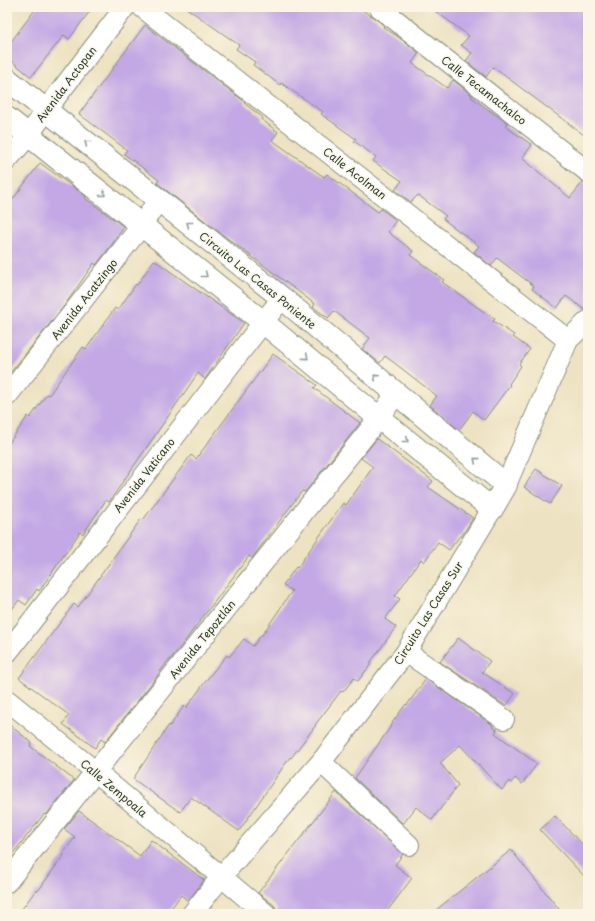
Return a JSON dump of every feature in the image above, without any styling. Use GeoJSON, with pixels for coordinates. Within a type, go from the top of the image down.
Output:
{"type":"FeatureCollection","features":[{"type":"Feature","properties":{"kind":"street","name":"Avenida Actopan"},"geometry":{"type":"LineString","coordinates":[[7,160],[29,135],[46,110],[125,7]]}},
{"type":"Feature","properties":{"kind":"street","name":"Calle Acolman"},"geometry":{"type":"LineString","coordinates":[[142,7],[568,340]]}},
{"type":"Feature","properties":{"kind":"street","name":"Calle Tecamachalco"},"geometry":{"type":"LineString","coordinates":[[379,7],[588,172]]}},
{"type":"Feature","properties":{"kind":"street","name":"Circuito Las Casas Poniente"},"geometry":{"type":"LineString","coordinates":[[7,79],[282,298],[506,485]]}},
{"type":"Feature","properties":{"kind":"street"},"geometry":{"type":"LineString","coordinates":[[7,118],[263,322],[492,509]]}},
{"type":"Feature","properties":{"kind":"street","name":"Avenida Acatzingo"},"geometry":{"type":"LineString","coordinates":[[7,396],[142,225],[158,200]]}},
{"type":"Feature","properties":{"kind":"street","name":"Avenida Vaticano"},"geometry":{"type":"LineString","coordinates":[[7,653],[282,298]]}},
{"type":"Feature","properties":{"kind":"street","name":"Circuito Las Casas Sur"},"geometry":{"type":"LineString","coordinates":[[192,914],[221,877],[322,762],[406,652],[506,485],[568,340],[588,321]]}},
{"type":"Feature","properties":{"kind":"street","name":"Avenida Tepoztlán"},"geometry":{"type":"LineString","coordinates":[[7,882],[379,418],[396,394]]}},
{"type":"Feature","properties":{"kind":"street"},"geometry":{"type":"LineString","coordinates":[[406,652],[504,719]]}},
{"type":"Feature","properties":{"kind":"street","name":"Calle Zempoala"},"geometry":{"type":"LineString","coordinates":[[7,700],[266,914]]}},
{"type":"Feature","properties":{"kind":"street"},"geometry":{"type":"LineString","coordinates":[[322,762],[410,845]]}},
{"type":"Feature","properties":{"kind":"building"},"geometry":{"type":"Polygon","coordinates":[[[37,7],[93,7],[69,39],[64,35],[31,77],[7,57],[7,47],[37,7]]]}},
{"type":"Feature","properties":{"kind":"building"},"geometry":{"type":"Polygon","coordinates":[[[185,7],[358,7],[380,22],[384,26],[383,27],[419,53],[412,63],[447,88],[453,80],[472,95],[471,97],[507,123],[505,126],[532,145],[522,158],[570,198],[583,182],[588,183],[588,310],[585,310],[566,296],[557,308],[532,289],[534,286],[497,258],[491,266],[474,252],[479,246],[443,219],[446,216],[418,195],[411,202],[395,190],[402,181],[373,161],[376,157],[354,141],[356,139],[321,114],[323,112],[281,83],[280,85],[253,65],[255,62],[236,49],[239,45],[185,7]]]}},
{"type":"Feature","properties":{"kind":"building"},"geometry":{"type":"Polygon","coordinates":[[[430,7],[588,7],[588,138],[493,67],[486,77],[466,61],[472,53],[461,45],[469,36],[430,7]]]}},
{"type":"Feature","properties":{"kind":"building"},"geometry":{"type":"Polygon","coordinates":[[[145,25],[245,102],[244,103],[262,117],[261,119],[278,132],[272,140],[324,177],[327,174],[378,212],[381,209],[396,220],[388,232],[413,251],[410,255],[444,280],[442,282],[495,319],[493,321],[514,335],[513,337],[530,349],[519,364],[521,366],[509,384],[510,385],[484,420],[473,411],[459,430],[430,405],[437,396],[385,356],[380,363],[362,349],[370,338],[334,311],[328,318],[313,307],[315,304],[219,232],[157,183],[159,180],[124,154],[127,150],[79,114],[145,25]]]}},
{"type":"Feature","properties":{"kind":"building"},"geometry":{"type":"Polygon","coordinates":[[[40,163],[124,227],[96,265],[94,263],[64,306],[7,377],[7,207],[40,163]]]}},
{"type":"Feature","properties":{"kind":"building"},"geometry":{"type":"Polygon","coordinates":[[[154,260],[244,323],[205,379],[198,373],[109,502],[106,500],[83,534],[80,532],[39,591],[37,589],[26,605],[19,600],[7,616],[7,446],[28,416],[30,418],[47,394],[49,395],[83,347],[86,349],[115,308],[118,310],[154,260]]]}},
{"type":"Feature","properties":{"kind":"building"},"geometry":{"type":"Polygon","coordinates":[[[273,354],[317,385],[314,388],[360,423],[305,492],[302,491],[252,558],[249,556],[181,646],[105,742],[101,739],[95,748],[63,724],[69,715],[19,678],[74,604],[78,607],[141,519],[143,520],[191,455],[196,459],[273,354]]]}},
{"type":"Feature","properties":{"kind":"building"},"geometry":{"type":"Polygon","coordinates":[[[377,439],[433,481],[428,487],[473,518],[461,537],[460,536],[449,550],[438,542],[424,562],[421,559],[395,596],[400,599],[385,619],[396,627],[358,681],[354,678],[343,692],[341,691],[291,758],[290,757],[239,831],[191,797],[180,812],[133,779],[169,725],[170,726],[184,706],[186,708],[227,655],[229,657],[244,639],[253,646],[262,635],[292,591],[283,585],[296,567],[297,568],[343,503],[346,505],[373,467],[361,458],[377,439]]]}},
{"type":"Feature","properties":{"kind":"building"},"geometry":{"type":"Polygon","coordinates":[[[536,469],[562,486],[550,504],[524,487],[536,469]]]}},
{"type":"Feature","properties":{"kind":"building"},"geometry":{"type":"Polygon","coordinates":[[[458,638],[490,661],[482,672],[515,694],[506,706],[440,662],[458,638]]]}},
{"type":"Feature","properties":{"kind":"building"},"geometry":{"type":"Polygon","coordinates":[[[426,679],[493,725],[492,727],[497,730],[495,733],[537,764],[522,784],[515,778],[511,783],[509,781],[502,790],[460,745],[440,763],[458,785],[432,820],[416,807],[403,824],[355,778],[392,723],[426,679]]]}},
{"type":"Feature","properties":{"kind":"building"},"geometry":{"type":"Polygon","coordinates":[[[7,723],[32,743],[30,746],[74,780],[46,815],[44,814],[7,861],[7,723]]]}},
{"type":"Feature","properties":{"kind":"building"},"geometry":{"type":"Polygon","coordinates":[[[336,792],[403,854],[395,865],[412,878],[385,914],[277,914],[277,910],[274,905],[258,893],[336,792]]]}},
{"type":"Feature","properties":{"kind":"building"},"geometry":{"type":"Polygon","coordinates":[[[79,811],[140,856],[151,840],[204,880],[188,901],[181,895],[167,914],[18,914],[36,890],[38,891],[75,837],[64,829],[79,811]]]}},
{"type":"Feature","properties":{"kind":"building"},"geometry":{"type":"Polygon","coordinates":[[[555,816],[588,850],[588,880],[540,830],[555,816]]]}},
{"type":"Feature","properties":{"kind":"building"},"geometry":{"type":"Polygon","coordinates":[[[511,850],[563,914],[431,914],[511,850]]]}}]}
